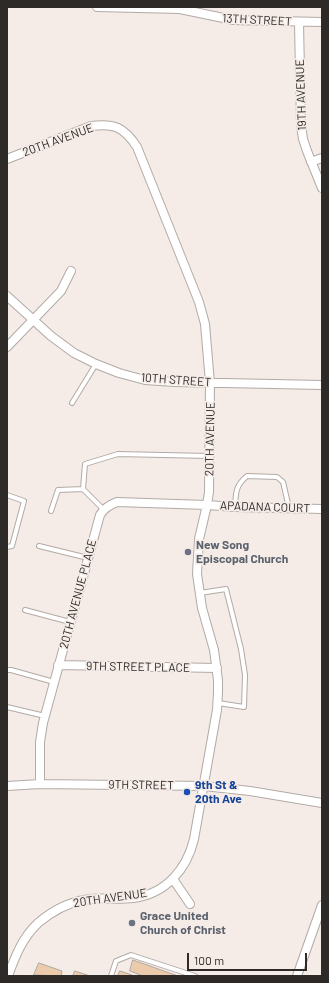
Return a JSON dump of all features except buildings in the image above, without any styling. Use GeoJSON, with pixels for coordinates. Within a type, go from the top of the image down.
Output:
{"type":"FeatureCollection","features":[{"type":"Feature","properties":{"kind":"street","name":"13TH STREET"},"geometry":{"type":"LineString","coordinates":[[97,7],[180,9],[233,20],[322,22]]}},
{"type":"Feature","properties":{"kind":"street","name":"19TH AVENUE"},"geometry":{"type":"LineString","coordinates":[[299,22],[301,125],[303,139],[322,188]]}},
{"type":"Feature","properties":{"kind":"street","name":"20TH AVENUE"},"geometry":{"type":"LineString","coordinates":[[7,159],[91,126],[104,124],[118,127],[131,137],[137,147],[199,302],[205,324],[210,383],[210,456],[207,505],[199,539],[197,574],[199,593],[214,650],[218,680],[218,703],[192,850],[181,870],[173,879],[156,891],[144,896],[84,900],[58,909],[37,924],[29,933],[17,953],[8,976]]}},
{"type":"Feature","properties":{"kind":"street"},"geometry":{"type":"LineString","coordinates":[[311,162],[322,158]]}},
{"type":"Feature","properties":{"kind":"street"},"geometry":{"type":"LineString","coordinates":[[7,347],[61,291],[71,271]]}},
{"type":"Feature","properties":{"kind":"street","name":"10TH STREET"},"geometry":{"type":"LineString","coordinates":[[7,296],[51,336],[74,353],[119,373],[145,380],[322,385]]}},
{"type":"Feature","properties":{"kind":"street"},"geometry":{"type":"LineString","coordinates":[[103,509],[110,504],[117,502],[207,505]]}},
{"type":"Feature","properties":{"kind":"street","name":"APADANA COURT"},"geometry":{"type":"LineString","coordinates":[[207,505],[322,509]]}},
{"type":"Feature","properties":{"kind":"street","name":"20TH AVENUE PLACE"},"geometry":{"type":"LineString","coordinates":[[40,784],[40,742],[45,716],[70,622],[103,509]]}},
{"type":"Feature","properties":{"kind":"street","name":"9TH STREET PLACE"},"geometry":{"type":"LineString","coordinates":[[58,665],[217,668]]}},
{"type":"Feature","properties":{"kind":"street","name":"9TH STREET"},"geometry":{"type":"LineString","coordinates":[[7,786],[40,784],[204,786],[250,791],[322,803]]}},
{"type":"Feature","properties":{"kind":"street"},"geometry":{"type":"LineString","coordinates":[[173,879],[190,904]]}},
{"type":"Feature","properties":{"kind":"street"},"geometry":{"type":"LineString","coordinates":[[297,976],[322,905]]}},
{"type":"Feature","properties":{"kind":"lane"},"geometry":{"type":"LineString","coordinates":[[72,403],[96,364]]}},
{"type":"Feature","properties":{"kind":"lane"},"geometry":{"type":"LineString","coordinates":[[83,489],[84,464],[118,454],[210,456]]}},
{"type":"Feature","properties":{"kind":"lane"},"geometry":{"type":"LineString","coordinates":[[235,507],[236,493],[239,482],[246,476],[277,477],[283,482],[289,509]]}},
{"type":"Feature","properties":{"kind":"lane"},"geometry":{"type":"LineString","coordinates":[[51,511],[58,490],[83,489],[103,509]]}},
{"type":"Feature","properties":{"kind":"lane"},"geometry":{"type":"LineString","coordinates":[[7,495],[24,501],[12,546],[7,547]]}},
{"type":"Feature","properties":{"kind":"lane"},"geometry":{"type":"LineString","coordinates":[[39,546],[88,558]]}},
{"type":"Feature","properties":{"kind":"lane"},"geometry":{"type":"LineString","coordinates":[[199,593],[226,589],[241,649],[245,675],[244,706],[218,703]]}},
{"type":"Feature","properties":{"kind":"lane"},"geometry":{"type":"LineString","coordinates":[[25,610],[70,622]]}},
{"type":"Feature","properties":{"kind":"lane"},"geometry":{"type":"LineString","coordinates":[[7,670],[54,682]]}},
{"type":"Feature","properties":{"kind":"lane"},"geometry":{"type":"LineString","coordinates":[[7,707],[45,716]]}},
{"type":"Feature","properties":{"kind":"lane"},"geometry":{"type":"LineString","coordinates":[[111,976],[116,961],[131,955],[195,976]]}},
{"type":"Feature","properties":{"kind":"place","name":"New Song Episcopal Church"},"geometry":{"type":"Point","coordinates":[188,552]}},
{"type":"Feature","properties":{"kind":"place","name":"9th St & 20th Ave"},"geometry":{"type":"Point","coordinates":[187,792]}},
{"type":"Feature","properties":{"kind":"place","name":"Grace United Church of Christ"},"geometry":{"type":"Point","coordinates":[132,923]}}]}
